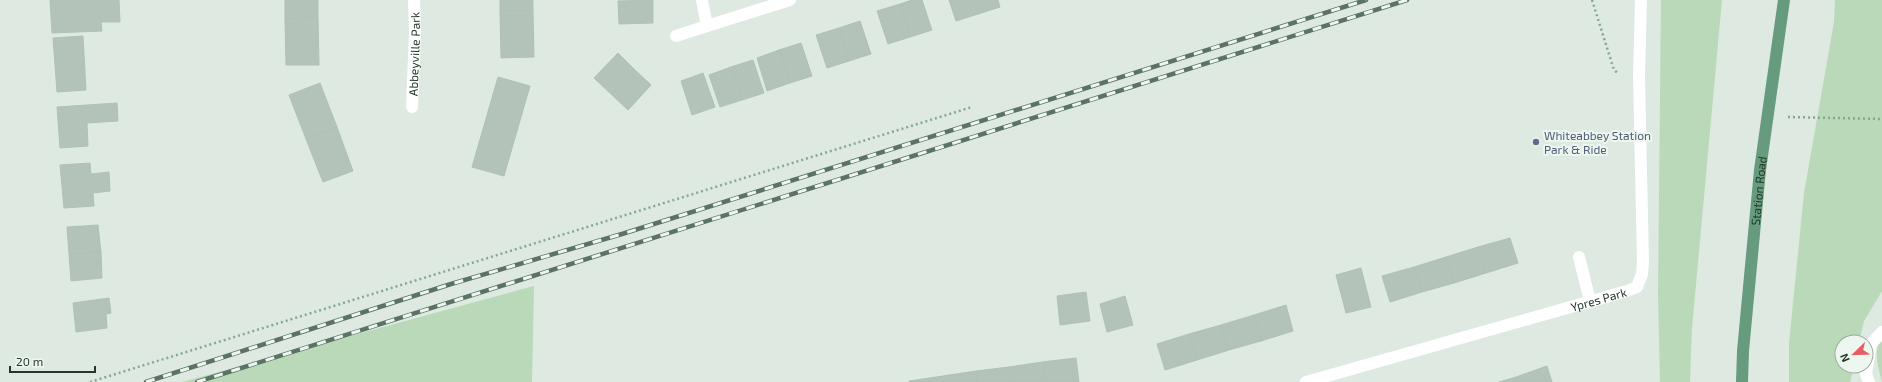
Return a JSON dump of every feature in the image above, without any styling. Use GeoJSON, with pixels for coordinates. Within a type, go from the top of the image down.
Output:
{"type":"FeatureCollection","features":[{"type":"Feature","properties":{"kind":"main road","name":"Station Road"},"geometry":{"type":"LineString","coordinates":[[1742,382],[1743,351],[1760,170],[1784,0]]}},
{"type":"Feature","properties":{"kind":"street","name":"Abbeyville Park"},"geometry":{"type":"LineString","coordinates":[[412,107],[415,32],[414,0]]}},
{"type":"Feature","properties":{"kind":"street"},"geometry":{"type":"LineString","coordinates":[[702,0],[707,26]]}},
{"type":"Feature","properties":{"kind":"street"},"geometry":{"type":"LineString","coordinates":[[676,36],[790,0]]}},
{"type":"Feature","properties":{"kind":"street","name":"Ypres Park"},"geometry":{"type":"LineString","coordinates":[[1306,382],[1637,287],[1642,274],[1639,77],[1641,0]]}},
{"type":"Feature","properties":{"kind":"street"},"geometry":{"type":"LineString","coordinates":[[1579,257],[1590,301]]}},
{"type":"Feature","properties":{"kind":"street"},"geometry":{"type":"LineString","coordinates":[[1869,382],[1866,374],[1871,344],[1882,332]]}},
{"type":"Feature","properties":{"kind":"path"},"geometry":{"type":"LineString","coordinates":[[1592,0],[1614,70],[1621,76],[1639,77]]}},
{"type":"Feature","properties":{"kind":"path"},"geometry":{"type":"LineString","coordinates":[[90,382],[972,107]]}},
{"type":"Feature","properties":{"kind":"path"},"geometry":{"type":"LineString","coordinates":[[1767,117],[1882,120]]}},
{"type":"Feature","properties":{"kind":"green space"},"geometry":{"type":"Polygon","coordinates":[[[1661,0],[1722,0],[1692,328],[1690,382],[1660,382],[1658,294],[1661,0]]]}},
{"type":"Feature","properties":{"kind":"green space"},"geometry":{"type":"Polygon","coordinates":[[[1835,0],[1882,0],[1882,291],[1864,321],[1861,334],[1834,334],[1834,374],[1852,374],[1850,382],[1789,382],[1789,343],[1804,193],[1834,22],[1835,0]]]}},
{"type":"Feature","properties":{"kind":"green space"},"geometry":{"type":"Polygon","coordinates":[[[534,286],[532,382],[182,382],[534,286]]]}},
{"type":"Feature","properties":{"kind":"green space"},"geometry":{"type":"Polygon","coordinates":[[[1882,339],[1882,382],[1878,365],[1877,348],[1882,339]]]}},
{"type":"Feature","properties":{"kind":"building"},"geometry":{"type":"Polygon","coordinates":[[[50,0],[119,0],[120,22],[101,22],[102,31],[52,33],[50,0]]]}},
{"type":"Feature","properties":{"kind":"building"},"geometry":{"type":"Polygon","coordinates":[[[285,0],[318,0],[318,18],[285,19],[285,0]]]}},
{"type":"Feature","properties":{"kind":"building"},"geometry":{"type":"Polygon","coordinates":[[[500,0],[533,0],[533,11],[500,11],[500,0]]]}},
{"type":"Feature","properties":{"kind":"building"},"geometry":{"type":"Polygon","coordinates":[[[653,0],[653,23],[619,24],[618,1],[653,0]]]}},
{"type":"Feature","properties":{"kind":"building"},"geometry":{"type":"Polygon","coordinates":[[[912,0],[922,0],[932,30],[910,37],[900,4],[912,0]]]}},
{"type":"Feature","properties":{"kind":"building"},"geometry":{"type":"Polygon","coordinates":[[[949,0],[974,0],[978,14],[956,21],[949,0]]]}},
{"type":"Feature","properties":{"kind":"building"},"geometry":{"type":"Polygon","coordinates":[[[974,0],[998,0],[1000,7],[978,14],[974,0]]]}},
{"type":"Feature","properties":{"kind":"building"},"geometry":{"type":"Polygon","coordinates":[[[900,4],[910,37],[888,44],[877,11],[900,4]]]}},
{"type":"Feature","properties":{"kind":"building"},"geometry":{"type":"Polygon","coordinates":[[[500,11],[533,11],[534,57],[501,58],[500,11]]]}},
{"type":"Feature","properties":{"kind":"building"},"geometry":{"type":"Polygon","coordinates":[[[318,18],[319,65],[286,65],[285,19],[318,18]]]}},
{"type":"Feature","properties":{"kind":"building"},"geometry":{"type":"Polygon","coordinates":[[[860,21],[871,54],[849,61],[839,28],[860,21]]]}},
{"type":"Feature","properties":{"kind":"building"},"geometry":{"type":"Polygon","coordinates":[[[839,28],[849,61],[827,68],[816,35],[839,28]]]}},
{"type":"Feature","properties":{"kind":"building"},"geometry":{"type":"Polygon","coordinates":[[[83,36],[86,90],[57,92],[53,38],[83,36]]]}},
{"type":"Feature","properties":{"kind":"building"},"geometry":{"type":"Polygon","coordinates":[[[801,43],[812,76],[790,83],[779,50],[801,43]]]}},
{"type":"Feature","properties":{"kind":"building"},"geometry":{"type":"Polygon","coordinates":[[[779,50],[790,83],[767,91],[757,58],[779,50]]]}},
{"type":"Feature","properties":{"kind":"building"},"geometry":{"type":"Polygon","coordinates":[[[618,53],[634,69],[611,94],[594,78],[618,53]]]}},
{"type":"Feature","properties":{"kind":"building"},"geometry":{"type":"Polygon","coordinates":[[[753,60],[764,93],[742,100],[731,67],[753,60]]]}},
{"type":"Feature","properties":{"kind":"building"},"geometry":{"type":"Polygon","coordinates":[[[731,67],[742,100],[720,107],[709,75],[731,67]]]}},
{"type":"Feature","properties":{"kind":"building"},"geometry":{"type":"Polygon","coordinates":[[[634,69],[651,85],[628,110],[611,94],[634,69]]]}},
{"type":"Feature","properties":{"kind":"building"},"geometry":{"type":"Polygon","coordinates":[[[703,73],[715,107],[692,115],[681,81],[703,73]]]}},
{"type":"Feature","properties":{"kind":"building"},"geometry":{"type":"Polygon","coordinates":[[[498,77],[530,86],[517,131],[485,122],[498,77]]]}},
{"type":"Feature","properties":{"kind":"building"},"geometry":{"type":"Polygon","coordinates":[[[320,83],[337,127],[306,139],[289,95],[320,83]]]}},
{"type":"Feature","properties":{"kind":"building"},"geometry":{"type":"Polygon","coordinates":[[[117,103],[118,121],[87,123],[88,146],[60,148],[57,107],[117,103]]]}},
{"type":"Feature","properties":{"kind":"building"},"geometry":{"type":"Polygon","coordinates":[[[485,122],[517,131],[504,176],[472,167],[485,122]]]}},
{"type":"Feature","properties":{"kind":"building"},"geometry":{"type":"Polygon","coordinates":[[[337,127],[353,171],[323,182],[306,139],[337,127]]]}},
{"type":"Feature","properties":{"kind":"building"},"geometry":{"type":"Polygon","coordinates":[[[90,163],[91,174],[109,172],[110,191],[93,193],[94,206],[64,208],[60,165],[90,163]]]}},
{"type":"Feature","properties":{"kind":"building"},"geometry":{"type":"Polygon","coordinates":[[[98,225],[101,252],[69,254],[67,227],[98,225]]]}},
{"type":"Feature","properties":{"kind":"building"},"geometry":{"type":"Polygon","coordinates":[[[1510,238],[1518,263],[1486,273],[1478,247],[1510,238]]]}},
{"type":"Feature","properties":{"kind":"building"},"geometry":{"type":"Polygon","coordinates":[[[1478,247],[1486,273],[1454,283],[1446,257],[1478,247]]]}},
{"type":"Feature","properties":{"kind":"building"},"geometry":{"type":"Polygon","coordinates":[[[101,252],[102,278],[71,281],[69,254],[101,252]]]}},
{"type":"Feature","properties":{"kind":"building"},"geometry":{"type":"Polygon","coordinates":[[[1446,257],[1454,283],[1422,292],[1414,267],[1446,257]]]}},
{"type":"Feature","properties":{"kind":"building"},"geometry":{"type":"Polygon","coordinates":[[[1414,267],[1422,292],[1390,302],[1382,276],[1414,267]]]}},
{"type":"Feature","properties":{"kind":"building"},"geometry":{"type":"Polygon","coordinates":[[[1361,268],[1371,307],[1346,313],[1336,275],[1361,268]]]}},
{"type":"Feature","properties":{"kind":"building"},"geometry":{"type":"Polygon","coordinates":[[[1086,292],[1090,321],[1060,325],[1057,296],[1086,292]]]}},
{"type":"Feature","properties":{"kind":"building"},"geometry":{"type":"Polygon","coordinates":[[[1125,296],[1133,325],[1107,332],[1100,304],[1125,296]]]}},
{"type":"Feature","properties":{"kind":"building"},"geometry":{"type":"Polygon","coordinates":[[[109,298],[111,313],[106,314],[107,328],[76,332],[73,303],[109,298]]]}},
{"type":"Feature","properties":{"kind":"building"},"geometry":{"type":"Polygon","coordinates":[[[1286,305],[1293,331],[1261,341],[1254,315],[1286,305]]]}},
{"type":"Feature","properties":{"kind":"building"},"geometry":{"type":"Polygon","coordinates":[[[1254,315],[1261,341],[1229,350],[1221,325],[1254,315]]]}},
{"type":"Feature","properties":{"kind":"building"},"geometry":{"type":"Polygon","coordinates":[[[1221,325],[1229,350],[1197,360],[1189,334],[1221,325]]]}},
{"type":"Feature","properties":{"kind":"building"},"geometry":{"type":"Polygon","coordinates":[[[1189,334],[1197,360],[1165,370],[1157,344],[1189,334]]]}},
{"type":"Feature","properties":{"kind":"building"},"geometry":{"type":"Polygon","coordinates":[[[1076,358],[1079,382],[1045,382],[1042,362],[1076,358]]]}},
{"type":"Feature","properties":{"kind":"building"},"geometry":{"type":"Polygon","coordinates":[[[1042,362],[1045,382],[1011,382],[1009,367],[1042,362]]]}},
{"type":"Feature","properties":{"kind":"building"},"geometry":{"type":"Polygon","coordinates":[[[1547,366],[1552,382],[1517,382],[1516,377],[1547,366]]]}},
{"type":"Feature","properties":{"kind":"building"},"geometry":{"type":"Polygon","coordinates":[[[1009,367],[1011,382],[977,382],[976,371],[1009,367]]]}},
{"type":"Feature","properties":{"kind":"building"},"geometry":{"type":"Polygon","coordinates":[[[976,371],[977,382],[944,382],[943,376],[976,371]]]}},
{"type":"Feature","properties":{"kind":"building"},"geometry":{"type":"Polygon","coordinates":[[[943,376],[944,382],[909,382],[909,381],[943,376]]]}},
{"type":"Feature","properties":{"kind":"building"},"geometry":{"type":"Polygon","coordinates":[[[1516,377],[1517,382],[1499,382],[1516,377]]]}},
{"type":"Feature","properties":{"kind":"railway"},"geometry":{"type":"LineString","coordinates":[[146,382],[451,284],[622,234],[1366,0]]}},
{"type":"Feature","properties":{"kind":"railway"},"geometry":{"type":"LineString","coordinates":[[197,382],[1407,0]]}},
{"type":"Feature","properties":{"kind":"place","name":"Whiteabbey Station Park & Ride"},"geometry":{"type":"Point","coordinates":[1536,142]}}]}
